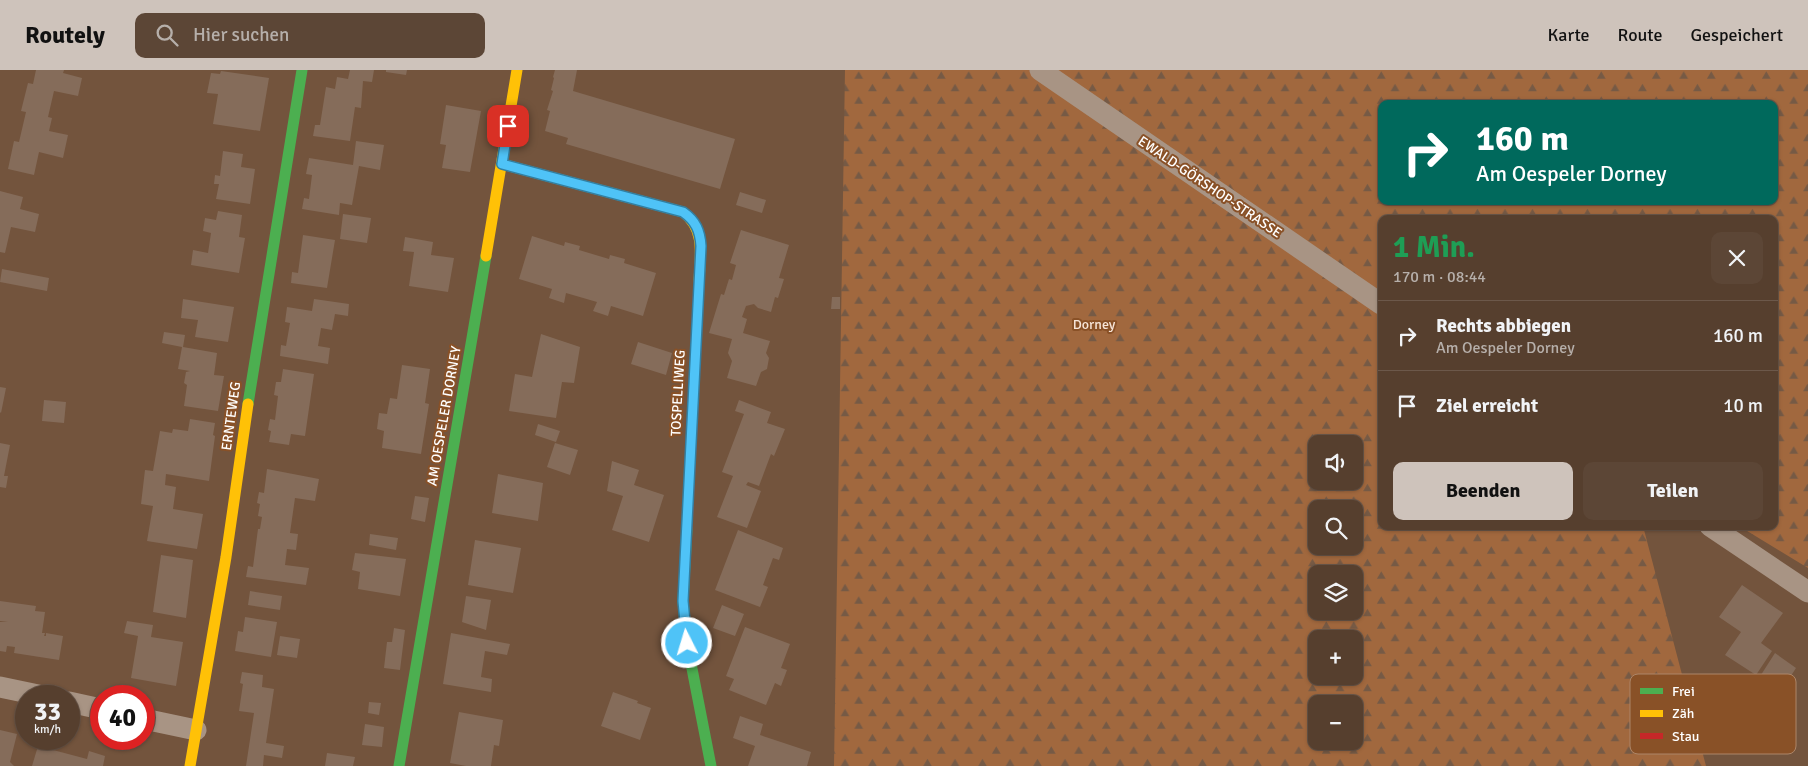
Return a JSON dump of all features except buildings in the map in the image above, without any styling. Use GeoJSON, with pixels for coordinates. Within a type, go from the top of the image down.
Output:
{"type":"FeatureCollection","features":[{"type":"Feature","properties":{"kind":"street","name":"ERNTEWEG"},"geometry":{"type":"LineString","coordinates":[[190,766],[226,557],[302,70]]}},
{"type":"Feature","properties":{"kind":"street","name":"AM OESPELER DORNEY"},"geometry":{"type":"LineString","coordinates":[[399,766],[517,70]]}},
{"type":"Feature","properties":{"kind":"street","name":"EWALD-GÖRSHOP-STRASSE"},"geometry":{"type":"LineString","coordinates":[[1040,70],[1378,302]]}},
{"type":"Feature","properties":{"kind":"street","name":"TOSPELLIWEG"},"geometry":{"type":"LineString","coordinates":[[502,164],[683,212],[693,220],[700,234],[701,246],[683,601],[688,652],[711,766]]}},
{"type":"Feature","properties":{"kind":"street"},"geometry":{"type":"LineString","coordinates":[[1716,530],[1808,592]]}},
{"type":"Feature","properties":{"kind":"street"},"geometry":{"type":"LineString","coordinates":[[0,687],[15,690]]}},
{"type":"Feature","properties":{"kind":"street"},"geometry":{"type":"LineString","coordinates":[[155,721],[196,730]]}},
{"type":"Feature","properties":{"kind":"green space","name":"Dorney"},"geometry":{"type":"Polygon","coordinates":[[[845,70],[1808,70],[1808,568],[1746,530],[1778,530],[1778,215],[1378,215],[1378,530],[1644,530],[1682,674],[1630,674],[1630,754],[1703,754],[1706,766],[834,766],[845,70]]]}},
{"type":"Feature","properties":{"kind":"traffic: fast"},"geometry":{"type":"LineString","coordinates":[[248,404],[302,70]]}},
{"type":"Feature","properties":{"kind":"traffic: fast"},"geometry":{"type":"LineString","coordinates":[[399,766],[486,256]]}},
{"type":"Feature","properties":{"kind":"traffic: fast"},"geometry":{"type":"LineString","coordinates":[[687,528],[683,601],[687,643],[711,766]]}},
{"type":"Feature","properties":{"kind":"traffic: slow"},"geometry":{"type":"LineString","coordinates":[[486,256],[517,70]]}},
{"type":"Feature","properties":{"kind":"traffic: slow"},"geometry":{"type":"LineString","coordinates":[[502,164],[683,212],[690,219],[698,235],[700,244],[699,282]]}},
{"type":"Feature","properties":{"kind":"traffic: slow"},"geometry":{"type":"LineString","coordinates":[[190,766],[226,557],[248,404]]}},
{"type":"Feature","properties":{"kind":"traffic: jam"},"geometry":{"type":"LineString","coordinates":[[687,528],[699,282]]}},
{"type":"Feature","properties":{"kind":"route"},"geometry":{"type":"LineString","coordinates":[[508,126],[502,164],[683,212],[693,220],[700,234],[701,246],[683,601],[687,643]]}}]}
